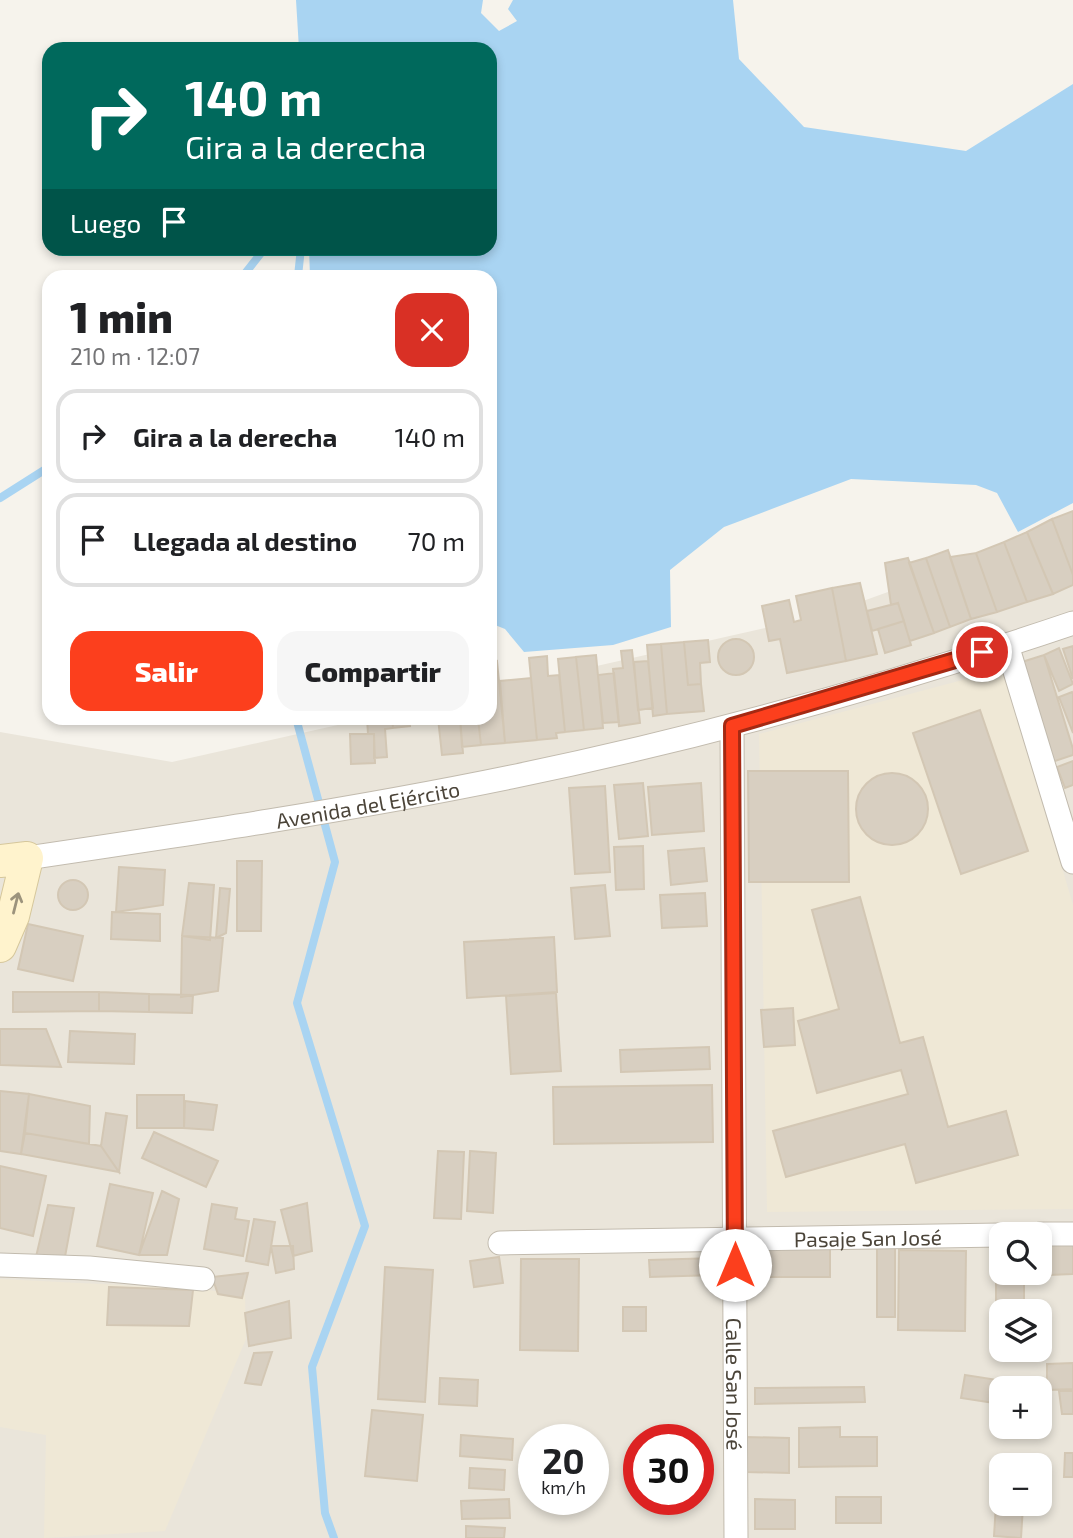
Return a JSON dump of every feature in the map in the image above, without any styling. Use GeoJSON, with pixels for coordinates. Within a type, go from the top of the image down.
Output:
{"type":"FeatureCollection","features":[{"type":"Feature","properties":{"kind":"main road"},"geometry":{"type":"LineString","coordinates":[[0,946],[13,916],[14,860]]}},
{"type":"Feature","properties":{"kind":"street","name":"Avenida del Ejército"},"geometry":{"type":"LineString","coordinates":[[14,860],[233,828],[512,777],[732,726],[1073,623]]}},
{"type":"Feature","properties":{"kind":"street"},"geometry":{"type":"LineString","coordinates":[[1007,645],[1073,862]]}},
{"type":"Feature","properties":{"kind":"street","name":"Calle San José"},"geometry":{"type":"LineString","coordinates":[[732,726],[737,1538]]}},
{"type":"Feature","properties":{"kind":"street"},"geometry":{"type":"LineString","coordinates":[[1052,1234],[1073,1234]]}},
{"type":"Feature","properties":{"kind":"street","name":"Pasaje San José"},"geometry":{"type":"LineString","coordinates":[[500,1244],[735,1237],[989,1235]]}},
{"type":"Feature","properties":{"kind":"street"},"geometry":{"type":"LineString","coordinates":[[0,1265],[89,1268],[203,1279]]}},
{"type":"Feature","properties":{"kind":"shaded area"},"geometry":{"type":"Polygon","coordinates":[[[1073,525],[1073,1538],[0,1538],[0,732],[172,762],[338,725],[497,725],[497,688],[827,614],[1073,525]]]}},
{"type":"Feature","properties":{"kind":"shaded area"},"geometry":{"type":"Polygon","coordinates":[[[1004,669],[1073,905],[1073,1209],[767,1212],[759,734],[1004,669]]]}},
{"type":"Feature","properties":{"kind":"shaded area"},"geometry":{"type":"Polygon","coordinates":[[[0,1279],[200,1289],[245,1295],[246,1339],[165,1531],[44,1538],[46,1435],[0,1427],[0,1279]]]}},
{"type":"Feature","properties":{"kind":"water"},"geometry":{"type":"Polygon","coordinates":[[[296,0],[483,0],[481,13],[499,31],[517,21],[508,9],[513,0],[733,0],[739,59],[804,127],[966,151],[1073,84],[1073,503],[1018,532],[997,493],[976,485],[851,479],[724,527],[670,570],[671,627],[613,645],[524,652],[505,629],[497,626],[497,270],[310,270],[309,256],[497,256],[497,42],[299,42],[296,0]]]}},
{"type":"Feature","properties":{"kind":"building"},"geometry":{"type":"Polygon","coordinates":[[[1073,511],[1073,575],[1052,519],[1073,511]]]}},
{"type":"Feature","properties":{"kind":"building"},"geometry":{"type":"Polygon","coordinates":[[[1052,519],[1073,575],[1073,585],[1053,594],[1027,532],[1052,519]]]}},
{"type":"Feature","properties":{"kind":"building"},"geometry":{"type":"Polygon","coordinates":[[[1027,532],[1053,594],[1027,602],[1004,542],[1027,532]]]}},
{"type":"Feature","properties":{"kind":"building"},"geometry":{"type":"Polygon","coordinates":[[[1004,542],[1027,602],[997,612],[976,553],[1004,542]]]}},
{"type":"Feature","properties":{"kind":"building"},"geometry":{"type":"Polygon","coordinates":[[[948,550],[971,619],[950,627],[926,558],[948,550]]]}},
{"type":"Feature","properties":{"kind":"building"},"geometry":{"type":"Polygon","coordinates":[[[976,553],[997,612],[971,619],[950,557],[976,553]]]}},
{"type":"Feature","properties":{"kind":"building"},"geometry":{"type":"Polygon","coordinates":[[[908,558],[934,633],[910,641],[898,603],[891,605],[885,563],[908,558]]]}},
{"type":"Feature","properties":{"kind":"building"},"geometry":{"type":"Polygon","coordinates":[[[926,558],[950,627],[934,633],[909,563],[926,558]]]}},
{"type":"Feature","properties":{"kind":"building"},"geometry":{"type":"Polygon","coordinates":[[[860,583],[877,654],[846,661],[832,588],[860,583]]]}},
{"type":"Feature","properties":{"kind":"building"},"geometry":{"type":"Polygon","coordinates":[[[832,588],[846,661],[787,673],[780,639],[769,641],[762,606],[789,600],[794,622],[801,620],[796,596],[832,588]]]}},
{"type":"Feature","properties":{"kind":"building"},"geometry":{"type":"Polygon","coordinates":[[[898,603],[904,621],[872,631],[867,611],[898,603]]]}},
{"type":"Feature","properties":{"kind":"building"},"geometry":{"type":"Polygon","coordinates":[[[904,621],[911,645],[885,653],[878,629],[904,621]]]}},
{"type":"Feature","properties":{"kind":"building"},"geometry":{"type":"Polygon","coordinates":[[[736,639],[749,644],[754,657],[749,670],[736,675],[723,670],[718,657],[723,644],[736,639]]]}},
{"type":"Feature","properties":{"kind":"building"},"geometry":{"type":"Polygon","coordinates":[[[708,640],[710,662],[700,663],[701,684],[688,685],[684,642],[708,640]]]}},
{"type":"Feature","properties":{"kind":"building"},"geometry":{"type":"Polygon","coordinates":[[[684,642],[688,685],[701,684],[704,711],[667,714],[661,644],[684,642]]]}},
{"type":"Feature","properties":{"kind":"building"},"geometry":{"type":"Polygon","coordinates":[[[661,644],[667,714],[653,716],[647,645],[661,644]]]}},
{"type":"Feature","properties":{"kind":"building"},"geometry":{"type":"Polygon","coordinates":[[[1073,646],[1073,679],[1063,649],[1073,646]]]}},
{"type":"Feature","properties":{"kind":"building"},"geometry":{"type":"Polygon","coordinates":[[[1059,648],[1073,684],[1059,691],[1044,655],[1059,648]]]}},
{"type":"Feature","properties":{"kind":"building"},"geometry":{"type":"Polygon","coordinates":[[[632,650],[640,723],[619,726],[613,669],[623,668],[621,651],[632,650]]]}},
{"type":"Feature","properties":{"kind":"building"},"geometry":{"type":"Polygon","coordinates":[[[596,655],[603,728],[584,730],[576,657],[596,655]]]}},
{"type":"Feature","properties":{"kind":"building"},"geometry":{"type":"Polygon","coordinates":[[[1044,655],[1073,749],[1073,755],[1052,762],[1022,662],[1044,655]]]}},
{"type":"Feature","properties":{"kind":"building"},"geometry":{"type":"Polygon","coordinates":[[[547,656],[548,676],[559,675],[565,732],[556,733],[557,738],[537,740],[529,658],[547,656]]]}},
{"type":"Feature","properties":{"kind":"building"},"geometry":{"type":"Polygon","coordinates":[[[576,657],[584,730],[565,732],[558,659],[576,657]]]}},
{"type":"Feature","properties":{"kind":"building"},"geometry":{"type":"Polygon","coordinates":[[[497,661],[505,743],[481,745],[479,725],[497,725],[497,661]]]}},
{"type":"Feature","properties":{"kind":"building"},"geometry":{"type":"Polygon","coordinates":[[[648,661],[653,708],[638,710],[634,662],[648,661]]]}},
{"type":"Feature","properties":{"kind":"building"},"geometry":{"type":"Polygon","coordinates":[[[614,673],[619,722],[603,723],[598,675],[614,673]]]}},
{"type":"Feature","properties":{"kind":"building"},"geometry":{"type":"Polygon","coordinates":[[[531,678],[537,740],[505,743],[500,681],[531,678]]]}},
{"type":"Feature","properties":{"kind":"building"},"geometry":{"type":"Polygon","coordinates":[[[1072,692],[1073,694],[1073,733],[1059,697],[1072,692]]]}},
{"type":"Feature","properties":{"kind":"building"},"geometry":{"type":"Polygon","coordinates":[[[980,710],[1028,851],[961,874],[913,733],[980,710]]]}},
{"type":"Feature","properties":{"kind":"building"},"geometry":{"type":"Polygon","coordinates":[[[367,725],[393,725],[393,728],[385,729],[387,757],[374,758],[374,734],[368,734],[367,725]]]}},
{"type":"Feature","properties":{"kind":"building"},"geometry":{"type":"Polygon","coordinates":[[[393,725],[410,725],[410,726],[393,728],[393,725]]]}},
{"type":"Feature","properties":{"kind":"building"},"geometry":{"type":"Polygon","coordinates":[[[439,725],[461,725],[463,753],[442,755],[439,725]]]}},
{"type":"Feature","properties":{"kind":"building"},"geometry":{"type":"Polygon","coordinates":[[[460,725],[479,725],[481,745],[462,747],[460,725]]]}},
{"type":"Feature","properties":{"kind":"building"},"geometry":{"type":"Polygon","coordinates":[[[350,734],[374,734],[375,763],[351,764],[350,734]]]}},
{"type":"Feature","properties":{"kind":"building"},"geometry":{"type":"Polygon","coordinates":[[[1073,761],[1073,785],[1065,788],[1057,767],[1073,761]]]}},
{"type":"Feature","properties":{"kind":"building"},"geometry":{"type":"Polygon","coordinates":[[[748,771],[848,771],[849,882],[749,882],[748,771]]]}},
{"type":"Feature","properties":{"kind":"building"},"geometry":{"type":"Polygon","coordinates":[[[892,773],[906,776],[918,783],[925,795],[928,809],[925,823],[918,835],[906,842],[892,845],[878,842],[866,835],[859,823],[856,809],[859,795],[866,783],[878,776],[892,773]]]}},
{"type":"Feature","properties":{"kind":"building"},"geometry":{"type":"Polygon","coordinates":[[[643,783],[648,836],[619,839],[614,785],[643,783]]]}},
{"type":"Feature","properties":{"kind":"building"},"geometry":{"type":"Polygon","coordinates":[[[701,783],[704,831],[652,835],[648,787],[701,783]]]}},
{"type":"Feature","properties":{"kind":"building"},"geometry":{"type":"Polygon","coordinates":[[[605,786],[610,872],[575,874],[569,788],[605,786]]]}},
{"type":"Feature","properties":{"kind":"building"},"geometry":{"type":"Polygon","coordinates":[[[643,846],[644,889],[616,890],[614,847],[643,846]]]}},
{"type":"Feature","properties":{"kind":"building"},"geometry":{"type":"Polygon","coordinates":[[[704,848],[707,881],[671,885],[668,851],[704,848]]]}},
{"type":"Feature","properties":{"kind":"building"},"geometry":{"type":"Polygon","coordinates":[[[237,861],[262,861],[261,931],[237,931],[237,861]]]}},
{"type":"Feature","properties":{"kind":"building"},"geometry":{"type":"Polygon","coordinates":[[[119,867],[165,870],[163,905],[116,912],[119,867]]]}},
{"type":"Feature","properties":{"kind":"building"},"geometry":{"type":"Polygon","coordinates":[[[73,880],[79,881],[87,889],[87,901],[79,909],[73,910],[67,909],[59,901],[58,895],[59,889],[67,881],[73,880]]]}},
{"type":"Feature","properties":{"kind":"building"},"geometry":{"type":"Polygon","coordinates":[[[189,883],[214,885],[210,940],[182,936],[189,883]]]}},
{"type":"Feature","properties":{"kind":"building"},"geometry":{"type":"Polygon","coordinates":[[[605,885],[610,936],[575,939],[571,888],[605,885]]]}},
{"type":"Feature","properties":{"kind":"building"},"geometry":{"type":"Polygon","coordinates":[[[220,888],[230,889],[226,933],[216,938],[220,888]]]}},
{"type":"Feature","properties":{"kind":"building"},"geometry":{"type":"Polygon","coordinates":[[[705,893],[707,926],[662,928],[660,895],[705,893]]]}},
{"type":"Feature","properties":{"kind":"building"},"geometry":{"type":"Polygon","coordinates":[[[860,897],[900,1043],[923,1037],[948,1127],[1006,1111],[1018,1155],[916,1183],[905,1144],[786,1177],[773,1131],[908,1094],[901,1070],[817,1093],[798,1021],[839,1009],[812,910],[860,897]]]}},
{"type":"Feature","properties":{"kind":"building"},"geometry":{"type":"Polygon","coordinates":[[[112,912],[160,914],[160,941],[111,939],[112,912]]]}},
{"type":"Feature","properties":{"kind":"building"},"geometry":{"type":"Polygon","coordinates":[[[28,924],[83,936],[73,981],[18,969],[28,924]]]}},
{"type":"Feature","properties":{"kind":"building"},"geometry":{"type":"Polygon","coordinates":[[[182,936],[223,938],[218,991],[181,997],[182,936]]]}},
{"type":"Feature","properties":{"kind":"building"},"geometry":{"type":"Polygon","coordinates":[[[554,937],[557,992],[467,998],[464,942],[554,937]]]}},
{"type":"Feature","properties":{"kind":"building"},"geometry":{"type":"Polygon","coordinates":[[[13,992],[99,992],[99,1011],[13,1012],[13,992]]]}},
{"type":"Feature","properties":{"kind":"building"},"geometry":{"type":"Polygon","coordinates":[[[99,992],[149,994],[149,1012],[99,1011],[99,992]]]}},
{"type":"Feature","properties":{"kind":"building"},"geometry":{"type":"Polygon","coordinates":[[[556,993],[561,1071],[511,1074],[506,996],[556,993]]]}},
{"type":"Feature","properties":{"kind":"building"},"geometry":{"type":"Polygon","coordinates":[[[149,994],[193,995],[192,1013],[149,1012],[149,994]]]}},
{"type":"Feature","properties":{"kind":"building"},"geometry":{"type":"Polygon","coordinates":[[[793,1008],[795,1045],[764,1047],[761,1010],[793,1008]]]}},
{"type":"Feature","properties":{"kind":"building"},"geometry":{"type":"Polygon","coordinates":[[[0,1029],[46,1029],[61,1067],[0,1065],[0,1029]]]}},
{"type":"Feature","properties":{"kind":"building"},"geometry":{"type":"Polygon","coordinates":[[[70,1031],[135,1034],[134,1064],[68,1062],[70,1031]]]}},
{"type":"Feature","properties":{"kind":"building"},"geometry":{"type":"Polygon","coordinates":[[[709,1047],[710,1069],[621,1072],[620,1050],[709,1047]]]}},
{"type":"Feature","properties":{"kind":"building"},"geometry":{"type":"Polygon","coordinates":[[[712,1085],[713,1142],[554,1144],[553,1087],[712,1085]]]}},
{"type":"Feature","properties":{"kind":"building"},"geometry":{"type":"Polygon","coordinates":[[[0,1091],[29,1094],[21,1154],[0,1151],[0,1091]]]}},
{"type":"Feature","properties":{"kind":"building"},"geometry":{"type":"Polygon","coordinates":[[[29,1094],[90,1106],[89,1144],[25,1133],[29,1094]]]}},
{"type":"Feature","properties":{"kind":"building"},"geometry":{"type":"Polygon","coordinates":[[[137,1095],[184,1095],[184,1128],[137,1128],[137,1095]]]}},
{"type":"Feature","properties":{"kind":"building"},"geometry":{"type":"Polygon","coordinates":[[[185,1101],[217,1105],[213,1130],[184,1128],[185,1101]]]}},
{"type":"Feature","properties":{"kind":"building"},"geometry":{"type":"Polygon","coordinates":[[[106,1113],[127,1116],[119,1172],[101,1146],[106,1113]]]}},
{"type":"Feature","properties":{"kind":"building"},"geometry":{"type":"Polygon","coordinates":[[[154,1132],[218,1161],[206,1187],[142,1158],[154,1132]]]}},
{"type":"Feature","properties":{"kind":"building"},"geometry":{"type":"Polygon","coordinates":[[[25,1133],[101,1146],[119,1172],[21,1154],[25,1133]]]}},
{"type":"Feature","properties":{"kind":"building"},"geometry":{"type":"Polygon","coordinates":[[[438,1151],[464,1152],[461,1219],[434,1218],[438,1151]]]}},
{"type":"Feature","properties":{"kind":"building"},"geometry":{"type":"Polygon","coordinates":[[[470,1151],[496,1153],[493,1213],[467,1211],[470,1151]]]}},
{"type":"Feature","properties":{"kind":"building"},"geometry":{"type":"Polygon","coordinates":[[[0,1166],[46,1176],[33,1236],[0,1228],[0,1166]]]}},
{"type":"Feature","properties":{"kind":"building"},"geometry":{"type":"Polygon","coordinates":[[[110,1184],[153,1193],[139,1255],[97,1246],[110,1184]]]}},
{"type":"Feature","properties":{"kind":"building"},"geometry":{"type":"Polygon","coordinates":[[[162,1191],[179,1199],[167,1255],[139,1255],[162,1191]]]}},
{"type":"Feature","properties":{"kind":"building"},"geometry":{"type":"Polygon","coordinates":[[[307,1203],[312,1251],[293,1256],[281,1210],[307,1203]]]}},
{"type":"Feature","properties":{"kind":"building"},"geometry":{"type":"Polygon","coordinates":[[[212,1204],[237,1208],[235,1219],[249,1221],[243,1256],[204,1249],[212,1204]]]}},
{"type":"Feature","properties":{"kind":"building"},"geometry":{"type":"Polygon","coordinates":[[[48,1205],[74,1208],[64,1262],[36,1257],[48,1205]]]}},
{"type":"Feature","properties":{"kind":"building"},"geometry":{"type":"Polygon","coordinates":[[[254,1219],[275,1222],[268,1265],[246,1261],[254,1219]]]}},
{"type":"Feature","properties":{"kind":"building"},"geometry":{"type":"Polygon","coordinates":[[[1052,1242],[1073,1242],[1073,1274],[1052,1275],[1052,1242]]]}},
{"type":"Feature","properties":{"kind":"building"},"geometry":{"type":"Polygon","coordinates":[[[271,1246],[293,1246],[294,1269],[276,1273],[271,1246]]]}},
{"type":"Feature","properties":{"kind":"building"},"geometry":{"type":"Polygon","coordinates":[[[767,1247],[830,1247],[830,1277],[766,1277],[767,1247]]]}},
{"type":"Feature","properties":{"kind":"building"},"geometry":{"type":"Polygon","coordinates":[[[895,1247],[895,1317],[877,1317],[877,1248],[895,1247]]]}},
{"type":"Feature","properties":{"kind":"building"},"geometry":{"type":"Polygon","coordinates":[[[899,1250],[966,1251],[965,1331],[898,1330],[899,1250]]]}},
{"type":"Feature","properties":{"kind":"building"},"geometry":{"type":"Polygon","coordinates":[[[499,1257],[503,1283],[474,1287],[470,1261],[499,1257]]]}},
{"type":"Feature","properties":{"kind":"building"},"geometry":{"type":"Polygon","coordinates":[[[716,1258],[716,1275],[650,1277],[649,1260],[716,1258]]]}},
{"type":"Feature","properties":{"kind":"building"},"geometry":{"type":"Polygon","coordinates":[[[521,1259],[579,1259],[578,1351],[520,1350],[521,1259]]]}},
{"type":"Feature","properties":{"kind":"building"},"geometry":{"type":"Polygon","coordinates":[[[385,1267],[433,1270],[425,1402],[378,1399],[385,1267]]]}},
{"type":"Feature","properties":{"kind":"building"},"geometry":{"type":"Polygon","coordinates":[[[248,1273],[242,1298],[218,1294],[212,1277],[248,1273]]]}},
{"type":"Feature","properties":{"kind":"building"},"geometry":{"type":"Polygon","coordinates":[[[996,1285],[1024,1285],[1024,1299],[996,1299],[996,1285]]]}},
{"type":"Feature","properties":{"kind":"building"},"geometry":{"type":"Polygon","coordinates":[[[109,1287],[193,1290],[189,1326],[107,1325],[109,1287]]]}},
{"type":"Feature","properties":{"kind":"building"},"geometry":{"type":"Polygon","coordinates":[[[289,1301],[291,1338],[249,1346],[245,1313],[289,1301]]]}},
{"type":"Feature","properties":{"kind":"building"},"geometry":{"type":"Polygon","coordinates":[[[623,1307],[646,1307],[646,1331],[623,1331],[623,1307]]]}},
{"type":"Feature","properties":{"kind":"building"},"geometry":{"type":"Polygon","coordinates":[[[272,1352],[261,1385],[245,1383],[254,1353],[272,1352]]]}},
{"type":"Feature","properties":{"kind":"building"},"geometry":{"type":"Polygon","coordinates":[[[1073,1363],[1073,1389],[1052,1390],[1052,1376],[1047,1376],[1047,1364],[1073,1363]]]}},
{"type":"Feature","properties":{"kind":"building"},"geometry":{"type":"Polygon","coordinates":[[[965,1375],[989,1379],[989,1402],[961,1398],[965,1375]]]}},
{"type":"Feature","properties":{"kind":"building"},"geometry":{"type":"Polygon","coordinates":[[[440,1378],[478,1380],[477,1406],[439,1404],[440,1378]]]}},
{"type":"Feature","properties":{"kind":"building"},"geometry":{"type":"Polygon","coordinates":[[[864,1387],[865,1402],[755,1404],[755,1388],[864,1387]]]}},
{"type":"Feature","properties":{"kind":"building"},"geometry":{"type":"Polygon","coordinates":[[[1059,1391],[1073,1391],[1073,1414],[1062,1414],[1059,1391]]]}},
{"type":"Feature","properties":{"kind":"building"},"geometry":{"type":"Polygon","coordinates":[[[372,1410],[423,1415],[417,1481],[365,1476],[372,1410]]]}},
{"type":"Feature","properties":{"kind":"building"},"geometry":{"type":"Polygon","coordinates":[[[840,1427],[840,1437],[877,1437],[877,1466],[799,1467],[799,1428],[840,1427]]]}},
{"type":"Feature","properties":{"kind":"building"},"geometry":{"type":"Polygon","coordinates":[[[461,1435],[513,1439],[512,1460],[460,1456],[461,1435]]]}},
{"type":"Feature","properties":{"kind":"building"},"geometry":{"type":"Polygon","coordinates":[[[746,1437],[789,1438],[789,1473],[746,1472],[746,1437]]]}},
{"type":"Feature","properties":{"kind":"building"},"geometry":{"type":"Polygon","coordinates":[[[1065,1453],[1073,1453],[1073,1477],[1064,1477],[1065,1453]]]}},
{"type":"Feature","properties":{"kind":"building"},"geometry":{"type":"Polygon","coordinates":[[[470,1468],[505,1470],[504,1490],[469,1488],[470,1468]]]}},
{"type":"Feature","properties":{"kind":"building"},"geometry":{"type":"Polygon","coordinates":[[[836,1497],[881,1497],[881,1523],[836,1523],[836,1497]]]}},
{"type":"Feature","properties":{"kind":"building"},"geometry":{"type":"Polygon","coordinates":[[[509,1499],[510,1518],[462,1519],[461,1501],[509,1499]]]}},
{"type":"Feature","properties":{"kind":"building"},"geometry":{"type":"Polygon","coordinates":[[[755,1499],[795,1500],[795,1529],[755,1529],[755,1499]]]}},
{"type":"Feature","properties":{"kind":"building"},"geometry":{"type":"Polygon","coordinates":[[[995,1516],[1022,1516],[1021,1538],[994,1536],[995,1516]]]}},
{"type":"Feature","properties":{"kind":"building"},"geometry":{"type":"Polygon","coordinates":[[[466,1526],[505,1528],[504,1538],[466,1538],[466,1526]]]}},
{"type":"Feature","properties":{"kind":"waterway"},"geometry":{"type":"LineString","coordinates":[[248,270],[259,256]]}},
{"type":"Feature","properties":{"kind":"waterway"},"geometry":{"type":"LineString","coordinates":[[299,270],[300,256]]}},
{"type":"Feature","properties":{"kind":"waterway"},"geometry":{"type":"LineString","coordinates":[[0,498],[42,471]]}},
{"type":"Feature","properties":{"kind":"waterway"},"geometry":{"type":"LineString","coordinates":[[298,725],[335,862],[297,1003],[365,1226],[312,1367],[325,1513],[334,1538]]}},
{"type":"Feature","properties":{"kind":"route"},"geometry":{"type":"LineString","coordinates":[[735,1265],[732,726],[982,652]]}}]}
